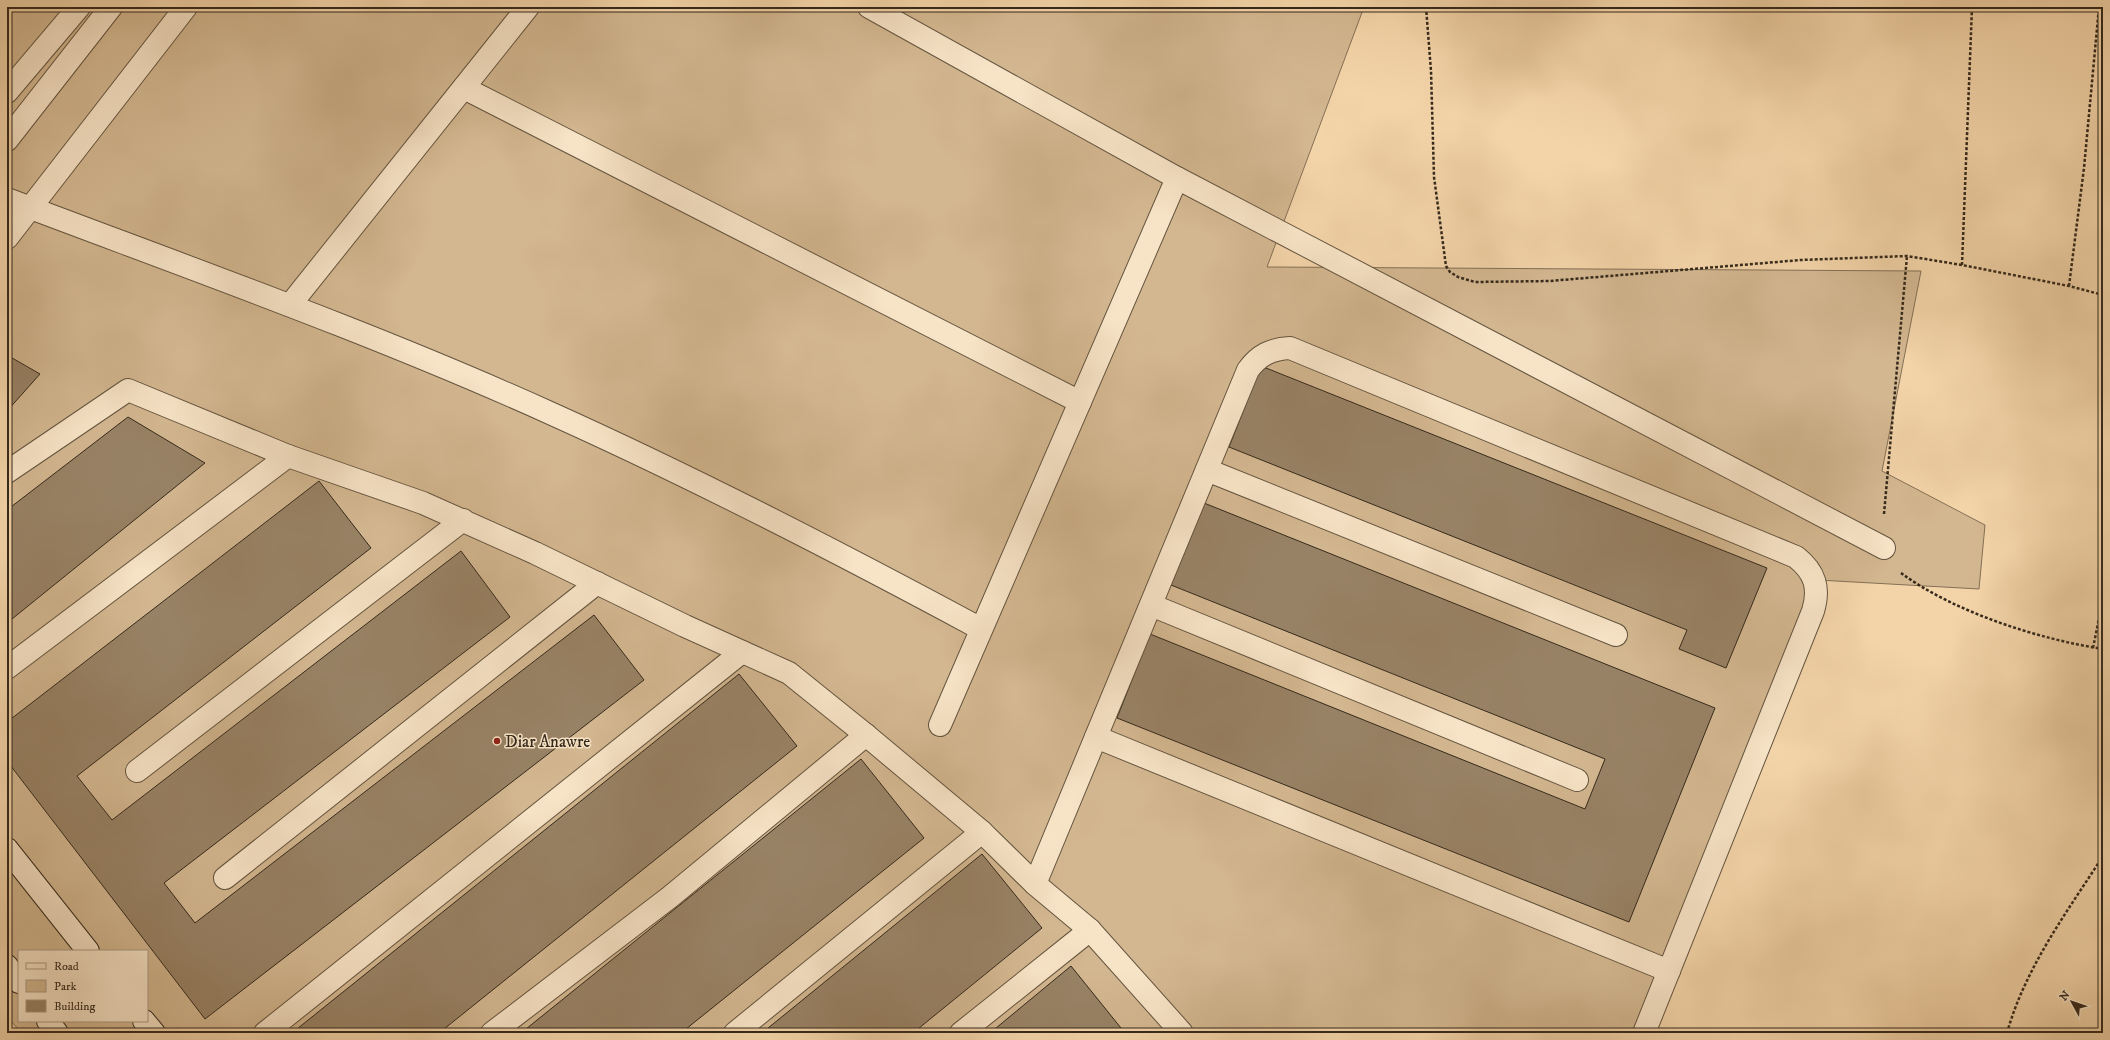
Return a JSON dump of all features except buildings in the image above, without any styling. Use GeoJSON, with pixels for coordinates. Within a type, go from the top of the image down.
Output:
{"type":"FeatureCollection","features":[{"type":"Feature","properties":{"kind":"street"},"geometry":{"type":"LineString","coordinates":[[7,92],[79,7]]}},
{"type":"Feature","properties":{"kind":"street"},"geometry":{"type":"LineString","coordinates":[[7,140],[111,7]]}},
{"type":"Feature","properties":{"kind":"street"},"geometry":{"type":"LineString","coordinates":[[7,238],[186,7]]}},
{"type":"Feature","properties":{"kind":"street"},"geometry":{"type":"LineString","coordinates":[[290,305],[528,7]]}},
{"type":"Feature","properties":{"kind":"street"},"geometry":{"type":"LineString","coordinates":[[869,7],[1177,178],[1884,548]]}},
{"type":"Feature","properties":{"kind":"street"},"geometry":{"type":"LineString","coordinates":[[464,88],[1080,402]]}},
{"type":"Feature","properties":{"kind":"street"},"geometry":{"type":"LineString","coordinates":[[940,725],[1177,178]]}},
{"type":"Feature","properties":{"kind":"street"},"geometry":{"type":"LineString","coordinates":[[7,199],[290,305],[420,357],[549,412],[697,481],[842,554],[981,629]]}},
{"type":"Feature","properties":{"kind":"street"},"geometry":{"type":"LineString","coordinates":[[1035,884],[1248,370],[1256,359],[1267,352],[1290,348],[1796,557],[1806,564],[1813,575],[1817,587],[1816,599],[1812,611],[1644,1033]]}},
{"type":"Feature","properties":{"kind":"street"},"geometry":{"type":"LineString","coordinates":[[7,472],[128,390],[288,456],[423,503],[463,520],[789,673],[982,832],[1035,884],[1090,930],[1182,1033]]}},
{"type":"Feature","properties":{"kind":"street"},"geometry":{"type":"LineString","coordinates":[[7,668],[288,456]]}},
{"type":"Feature","properties":{"kind":"street"},"geometry":{"type":"LineString","coordinates":[[1207,470],[1616,635]]}},
{"type":"Feature","properties":{"kind":"street"},"geometry":{"type":"LineString","coordinates":[[137,771],[463,520]]}},
{"type":"Feature","properties":{"kind":"street"},"geometry":{"type":"LineString","coordinates":[[225,878],[596,583]]}},
{"type":"Feature","properties":{"kind":"street"},"geometry":{"type":"LineString","coordinates":[[1151,605],[1577,780]]}},
{"type":"Feature","properties":{"kind":"street"},"geometry":{"type":"LineString","coordinates":[[265,1033],[742,652]]}},
{"type":"Feature","properties":{"kind":"street"},"geometry":{"type":"LineString","coordinates":[[492,1033],[670,897],[866,735]]}},
{"type":"Feature","properties":{"kind":"street"},"geometry":{"type":"LineString","coordinates":[[1096,737],[1669,971]]}},
{"type":"Feature","properties":{"kind":"street"},"geometry":{"type":"LineString","coordinates":[[735,1033],[982,832]]}},
{"type":"Feature","properties":{"kind":"street"},"geometry":{"type":"LineString","coordinates":[[7,849],[87,950]]}},
{"type":"Feature","properties":{"kind":"street"},"geometry":{"type":"LineString","coordinates":[[961,1033],[1090,930]]}},
{"type":"Feature","properties":{"kind":"street"},"geometry":{"type":"LineString","coordinates":[[7,966],[18,981]]}},
{"type":"Feature","properties":{"kind":"street"},"geometry":{"type":"LineString","coordinates":[[49,1022],[57,1033]]}},
{"type":"Feature","properties":{"kind":"street"},"geometry":{"type":"LineString","coordinates":[[145,1022],[154,1033]]}},
{"type":"Feature","properties":{"kind":"path"},"geometry":{"type":"LineString","coordinates":[[1426,7],[1431,71],[1434,177],[1446,266],[1450,272],[1458,278],[1475,282],[1550,281],[1801,260],[1907,256],[2069,286],[2103,295]]}},
{"type":"Feature","properties":{"kind":"path"},"geometry":{"type":"LineString","coordinates":[[1962,265],[1972,7]]}},
{"type":"Feature","properties":{"kind":"path"},"geometry":{"type":"LineString","coordinates":[[2069,286],[2084,168],[2099,7]]}},
{"type":"Feature","properties":{"kind":"path"},"geometry":{"type":"LineString","coordinates":[[1907,256],[1882,536],[1884,548],[1888,558],[1897,571],[1910,580],[1944,598],[2017,628],[2093,648],[2103,649]]}},
{"type":"Feature","properties":{"kind":"path"},"geometry":{"type":"LineString","coordinates":[[2093,648],[2103,599]]}},
{"type":"Feature","properties":{"kind":"path"},"geometry":{"type":"LineString","coordinates":[[2007,1033],[2022,991],[2049,939],[2103,856]]}},
{"type":"Feature","properties":{"kind":"green space"},"geometry":{"type":"Polygon","coordinates":[[[7,7],[1364,7],[1267,267],[1921,271],[1882,471],[1985,525],[1979,589],[1818,580],[1634,1033],[22,1033],[7,1017],[7,7]]]}},
{"type":"Feature","properties":{"kind":"place","name":"Diar Anawre"},"geometry":{"type":"Point","coordinates":[497,741]}}]}
